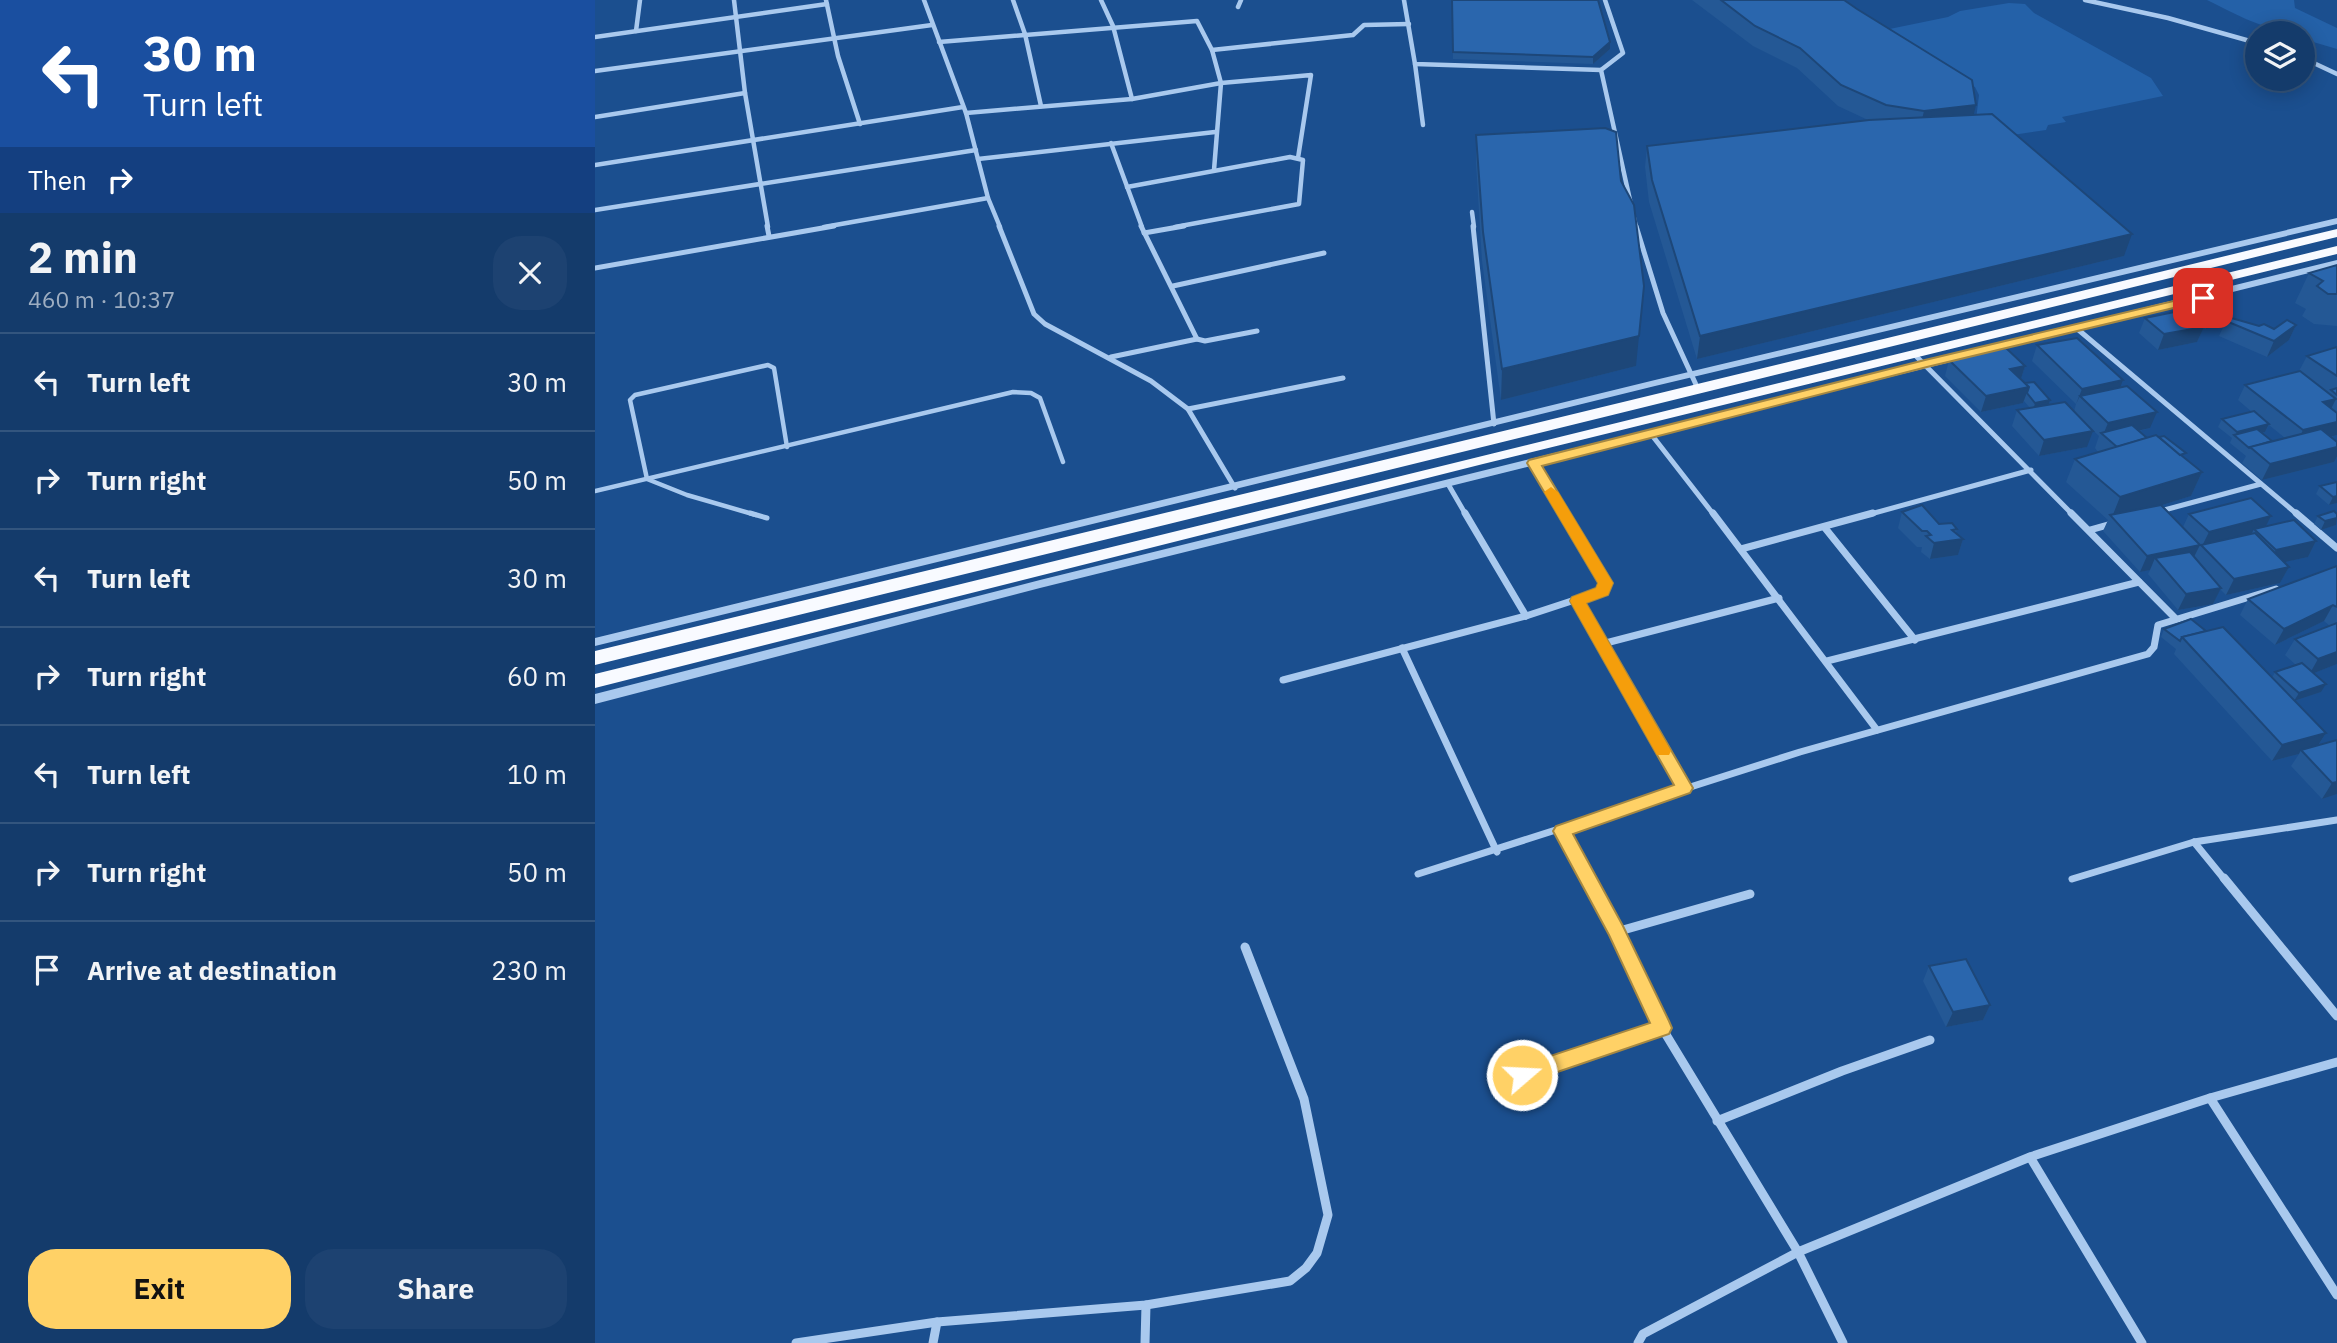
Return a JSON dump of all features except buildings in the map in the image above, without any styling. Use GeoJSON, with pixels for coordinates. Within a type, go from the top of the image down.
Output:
{"type":"FeatureCollection","features":[{"type":"Feature","properties":{"kind":"highway"},"geometry":{"type":"LineString","coordinates":[[595,658],[1694,383],[2306,234],[2337,233]]}},
{"type":"Feature","properties":{"kind":"highway"},"geometry":{"type":"LineString","coordinates":[[595,681],[1920,359],[2337,250]]}},
{"type":"Feature","properties":{"kind":"street"},"geometry":{"type":"LineString","coordinates":[[636,31],[640,0]]}},
{"type":"Feature","properties":{"kind":"street"},"geometry":{"type":"LineString","coordinates":[[734,0],[745,93],[769,236]]}},
{"type":"Feature","properties":{"kind":"street"},"geometry":{"type":"LineString","coordinates":[[924,0],[965,110],[988,198],[1034,314],[1045,324],[1151,381],[1188,409],[1235,488]]}},
{"type":"Feature","properties":{"kind":"street"},"geometry":{"type":"LineString","coordinates":[[1013,0],[1025,34],[1041,106]]}},
{"type":"Feature","properties":{"kind":"street"},"geometry":{"type":"LineString","coordinates":[[1101,0],[1113,26],[1132,99]]}},
{"type":"Feature","properties":{"kind":"street"},"geometry":{"type":"LineString","coordinates":[[1238,7],[1241,0]]}},
{"type":"Feature","properties":{"kind":"street"},"geometry":{"type":"LineString","coordinates":[[1404,0],[1423,125]]}},
{"type":"Feature","properties":{"kind":"street"},"geometry":{"type":"LineString","coordinates":[[1415,64],[1601,69],[1623,53],[1605,0]]}},
{"type":"Feature","properties":{"kind":"street"},"geometry":{"type":"LineString","coordinates":[[2085,0],[2168,18],[2245,40]]}},
{"type":"Feature","properties":{"kind":"street"},"geometry":{"type":"LineString","coordinates":[[595,37],[827,2],[834,39],[860,124]]}},
{"type":"Feature","properties":{"kind":"street"},"geometry":{"type":"LineString","coordinates":[[939,41],[1197,21],[1212,50],[1221,83],[1215,132],[1215,170]]}},
{"type":"Feature","properties":{"kind":"street"},"geometry":{"type":"LineString","coordinates":[[1212,50],[1353,35],[1364,25],[1409,24]]}},
{"type":"Feature","properties":{"kind":"street"},"geometry":{"type":"LineString","coordinates":[[595,71],[932,25]]}},
{"type":"Feature","properties":{"kind":"street"},"geometry":{"type":"LineString","coordinates":[[2315,64],[2337,74]]}},
{"type":"Feature","properties":{"kind":"street"},"geometry":{"type":"LineString","coordinates":[[595,642],[1494,424],[1694,383],[1663,317],[1644,256],[1601,69]]}},
{"type":"Feature","properties":{"kind":"street"},"geometry":{"type":"LineString","coordinates":[[595,165],[965,110],[1132,99],[1221,83],[1311,75],[1298,158]]}},
{"type":"Feature","properties":{"kind":"street"},"geometry":{"type":"LineString","coordinates":[[595,117],[745,93]]}},
{"type":"Feature","properties":{"kind":"street"},"geometry":{"type":"LineString","coordinates":[[978,159],[1215,132]]}},
{"type":"Feature","properties":{"kind":"street"},"geometry":{"type":"LineString","coordinates":[[1111,142],[1144,233],[1173,286],[1197,339]]}},
{"type":"Feature","properties":{"kind":"street"},"geometry":{"type":"LineString","coordinates":[[595,210],[976,150]]}},
{"type":"Feature","properties":{"kind":"street"},"geometry":{"type":"LineString","coordinates":[[1127,187],[1215,170],[1298,158],[1303,160],[1299,204],[1144,233]]}},
{"type":"Feature","properties":{"kind":"street"},"geometry":{"type":"LineString","coordinates":[[595,268],[988,198]]}},
{"type":"Feature","properties":{"kind":"street"},"geometry":{"type":"LineString","coordinates":[[1472,212],[1494,424]]}},
{"type":"Feature","properties":{"kind":"street"},"geometry":{"type":"LineString","coordinates":[[2306,234],[2337,221]]}},
{"type":"Feature","properties":{"kind":"street"},"geometry":{"type":"LineString","coordinates":[[1173,286],[1324,253]]}},
{"type":"Feature","properties":{"kind":"street"},"geometry":{"type":"LineString","coordinates":[[595,699],[1040,584],[1651,434],[1920,359],[2074,327],[2337,263]]}},
{"type":"Feature","properties":{"kind":"street"},"geometry":{"type":"LineString","coordinates":[[2074,327],[2337,548]]}},
{"type":"Feature","properties":{"kind":"street"},"geometry":{"type":"LineString","coordinates":[[1110,357],[1197,339],[1205,341],[1257,331]]}},
{"type":"Feature","properties":{"kind":"street"},"geometry":{"type":"LineString","coordinates":[[1920,359],[2175,618]]}},
{"type":"Feature","properties":{"kind":"street"},"geometry":{"type":"LineString","coordinates":[[1188,409],[1343,378]]}},
{"type":"Feature","properties":{"kind":"street"},"geometry":{"type":"LineString","coordinates":[[1651,434],[1779,598],[1877,730]]}},
{"type":"Feature","properties":{"kind":"street"},"geometry":{"type":"LineString","coordinates":[[1283,680],[1526,616],[1602,591],[1606,583],[1534,463]]}},
{"type":"Feature","properties":{"kind":"street"},"geometry":{"type":"LineString","coordinates":[[1741,549],[2031,470]]}},
{"type":"Feature","properties":{"kind":"street"},"geometry":{"type":"LineString","coordinates":[[1448,484],[1526,616]]}},
{"type":"Feature","properties":{"kind":"street"},"geometry":{"type":"LineString","coordinates":[[2143,515],[2261,484]]}},
{"type":"Feature","properties":{"kind":"street"},"geometry":{"type":"LineString","coordinates":[[2090,530],[2120,522]]}},
{"type":"Feature","properties":{"kind":"street"},"geometry":{"type":"LineString","coordinates":[[1825,528],[1915,640]]}},
{"type":"Feature","properties":{"kind":"street"},"geometry":{"type":"LineString","coordinates":[[1827,661],[2139,582]]}},
{"type":"Feature","properties":{"kind":"street"},"geometry":{"type":"LineString","coordinates":[[1418,874],[1562,831],[1684,788],[1877,730],[2148,654],[2154,647],[2156,627],[2175,618],[2286,587]]}},
{"type":"Feature","properties":{"kind":"street"},"geometry":{"type":"LineString","coordinates":[[1602,644],[1779,598]]}},
{"type":"Feature","properties":{"kind":"street"},"geometry":{"type":"LineString","coordinates":[[1577,601],[1684,788]]}},
{"type":"Feature","properties":{"kind":"street"},"geometry":{"type":"LineString","coordinates":[[1402,648],[1497,852]]}},
{"type":"Feature","properties":{"kind":"street"},"geometry":{"type":"LineString","coordinates":[[2072,880],[2194,842],[2337,820]]}},
{"type":"Feature","properties":{"kind":"street"},"geometry":{"type":"LineString","coordinates":[[1562,831],[1616,932],[1662,1028],[1798,1252],[1843,1343]]}},
{"type":"Feature","properties":{"kind":"street"},"geometry":{"type":"LineString","coordinates":[[2194,842],[2337,1016]]}},
{"type":"Feature","properties":{"kind":"street"},"geometry":{"type":"LineString","coordinates":[[1616,932],[1750,894]]}},
{"type":"Feature","properties":{"kind":"street"},"geometry":{"type":"LineString","coordinates":[[796,1343],[937,1322],[1146,1305],[1290,1281],[1304,1273],[1314,1262],[1326,1231],[1328,1215],[1304,1099],[1245,947]]}},
{"type":"Feature","properties":{"kind":"street"},"geometry":{"type":"LineString","coordinates":[[1522,1075],[1662,1028]]}},
{"type":"Feature","properties":{"kind":"street"},"geometry":{"type":"LineString","coordinates":[[1717,1121],[1842,1071],[1930,1040]]}},
{"type":"Feature","properties":{"kind":"street"},"geometry":{"type":"LineString","coordinates":[[1638,1343],[1643,1334],[1798,1252],[2030,1157],[2210,1098],[2337,1062]]}},
{"type":"Feature","properties":{"kind":"street"},"geometry":{"type":"LineString","coordinates":[[2210,1098],[2337,1295]]}},
{"type":"Feature","properties":{"kind":"street"},"geometry":{"type":"LineString","coordinates":[[2030,1157],[2142,1343]]}},
{"type":"Feature","properties":{"kind":"street"},"geometry":{"type":"LineString","coordinates":[[1145,1343],[1146,1305]]}},
{"type":"Feature","properties":{"kind":"street"},"geometry":{"type":"LineString","coordinates":[[933,1343],[937,1322]]}},
{"type":"Feature","properties":{"kind":"lane"},"geometry":{"type":"LineString","coordinates":[[647,479],[629,404],[632,398],[762,365],[774,368],[787,447]]}},
{"type":"Feature","properties":{"kind":"lane"},"geometry":{"type":"LineString","coordinates":[[595,491],[1013,392],[1031,393],[1040,398],[1063,462]]}},
{"type":"Feature","properties":{"kind":"lane"},"geometry":{"type":"LineString","coordinates":[[647,479],[687,495],[767,518]]}},
{"type":"Feature","properties":{"kind":"shaded area"},"geometry":{"type":"Polygon","coordinates":[[[2207,0],[2294,0],[2295,8],[2337,28],[2337,49],[2315,43],[2315,21],[2251,21],[2207,0]]]}},
{"type":"Feature","properties":{"kind":"shaded area"},"geometry":{"type":"Polygon","coordinates":[[[2009,3],[2025,4],[2034,13],[2151,78],[2163,96],[2062,117],[2066,122],[2048,125],[2046,130],[1999,137],[1976,120],[1979,95],[1975,87],[1870,33],[1948,17],[1960,11],[2009,3]]]}},
{"type":"Feature","properties":{"kind":"slow traffic"},"geometry":{"type":"LineString","coordinates":[[1551,492],[1606,583],[1602,591],[1577,601],[1663,751]]}},
{"type":"Feature","properties":{"kind":"route"},"geometry":{"type":"LineString","coordinates":[[1522,1075],[1662,1028],[1616,932],[1562,831],[1684,788],[1577,601],[1602,591],[1606,583],[1534,463],[2074,327],[2203,298]]}}]}
